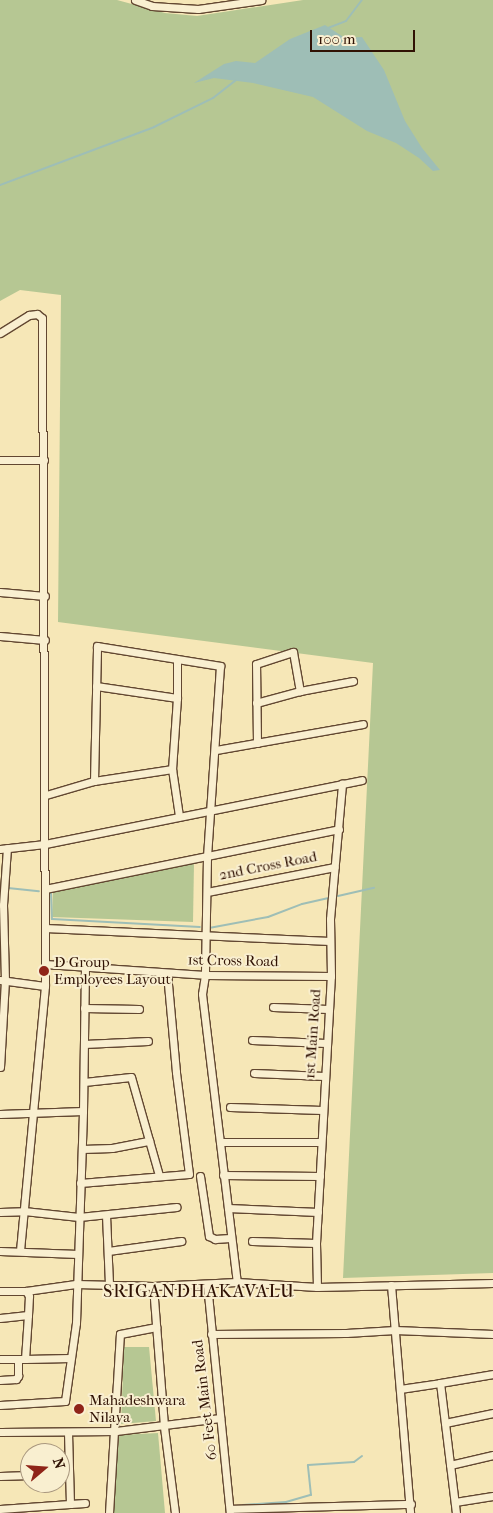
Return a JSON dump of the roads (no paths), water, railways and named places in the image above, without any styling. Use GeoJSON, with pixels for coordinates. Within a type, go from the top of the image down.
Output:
{"type":"FeatureCollection","features":[{"type":"Feature","properties":{"kind":"street"},"geometry":{"type":"LineString","coordinates":[[135,0],[152,6],[198,9],[260,0]]}},
{"type":"Feature","properties":{"kind":"street"},"geometry":{"type":"LineString","coordinates":[[0,333],[30,315],[37,314],[42,318],[46,795],[45,986],[20,1251]]}},
{"type":"Feature","properties":{"kind":"street"},"geometry":{"type":"LineString","coordinates":[[0,460],[44,460]]}},
{"type":"Feature","properties":{"kind":"street"},"geometry":{"type":"LineString","coordinates":[[0,592],[45,596]]}},
{"type":"Feature","properties":{"kind":"street"},"geometry":{"type":"LineString","coordinates":[[0,636],[45,640]]}},
{"type":"Feature","properties":{"kind":"street"},"geometry":{"type":"LineString","coordinates":[[94,781],[97,646],[220,666],[216,750],[207,857],[205,975],[202,994],[236,1282]]}},
{"type":"Feature","properties":{"kind":"street"},"geometry":{"type":"LineString","coordinates":[[257,743],[256,664],[293,652],[300,691]]}},
{"type":"Feature","properties":{"kind":"street"},"geometry":{"type":"LineString","coordinates":[[177,659],[177,698],[172,770],[179,816]]}},
{"type":"Feature","properties":{"kind":"street"},"geometry":{"type":"LineString","coordinates":[[256,702],[353,681]]}},
{"type":"Feature","properties":{"kind":"street"},"geometry":{"type":"LineString","coordinates":[[96,686],[177,698]]}},
{"type":"Feature","properties":{"kind":"street"},"geometry":{"type":"LineString","coordinates":[[216,750],[364,724]]}},
{"type":"Feature","properties":{"kind":"street"},"geometry":{"type":"LineString","coordinates":[[46,795],[94,781],[172,770]]}},
{"type":"Feature","properties":{"kind":"street"},"geometry":{"type":"LineString","coordinates":[[0,1067],[4,848],[45,844],[362,780]]}},
{"type":"Feature","properties":{"kind":"street","name":"1st Main Road"},"geometry":{"type":"LineString","coordinates":[[317,1287],[316,1243],[331,976],[330,919],[342,784]]}},
{"type":"Feature","properties":{"kind":"street"},"geometry":{"type":"LineString","coordinates":[[45,889],[339,830]]}},
{"type":"Feature","properties":{"kind":"street","name":"2nd Cross Road"},"geometry":{"type":"LineString","coordinates":[[207,892],[336,867]]}},
{"type":"Feature","properties":{"kind":"street"},"geometry":{"type":"LineString","coordinates":[[45,928],[330,941]]}},
{"type":"Feature","properties":{"kind":"street","name":"1st Cross Road"},"geometry":{"type":"LineString","coordinates":[[45,964],[85,969],[205,975],[331,976]]}},
{"type":"Feature","properties":{"kind":"street"},"geometry":{"type":"LineString","coordinates":[[0,1405],[65,1401],[76,1323],[84,1082],[85,969]]}},
{"type":"Feature","properties":{"kind":"street"},"geometry":{"type":"LineString","coordinates":[[80,1183],[159,1175],[190,1174],[176,1072],[167,973]]}},
{"type":"Feature","properties":{"kind":"street"},"geometry":{"type":"LineString","coordinates":[[3,981],[45,986]]}},
{"type":"Feature","properties":{"kind":"street"},"geometry":{"type":"LineString","coordinates":[[84,1008],[139,1009]]}},
{"type":"Feature","properties":{"kind":"street"},"geometry":{"type":"LineString","coordinates":[[273,1008],[328,1008]]}},
{"type":"Feature","properties":{"kind":"street"},"geometry":{"type":"LineString","coordinates":[[252,1040],[326,1043]]}},
{"type":"Feature","properties":{"kind":"street"},"geometry":{"type":"LineString","coordinates":[[84,1044],[148,1041]]}},
{"type":"Feature","properties":{"kind":"street"},"geometry":{"type":"LineString","coordinates":[[254,1073],[324,1076]]}},
{"type":"Feature","properties":{"kind":"street"},"geometry":{"type":"LineString","coordinates":[[84,1082],[131,1077],[159,1175]]}},
{"type":"Feature","properties":{"kind":"street"},"geometry":{"type":"LineString","coordinates":[[230,1107],[322,1110]]}},
{"type":"Feature","properties":{"kind":"street"},"geometry":{"type":"LineString","coordinates":[[0,1114],[83,1111]]}},
{"type":"Feature","properties":{"kind":"street"},"geometry":{"type":"LineString","coordinates":[[82,1149],[112,1148],[149,1141]]}},
{"type":"Feature","properties":{"kind":"street"},"geometry":{"type":"LineString","coordinates":[[220,1142],[321,1142]]}},
{"type":"Feature","properties":{"kind":"street"},"geometry":{"type":"LineString","coordinates":[[224,1175],[320,1176]]}},
{"type":"Feature","properties":{"kind":"street"},"geometry":{"type":"LineString","coordinates":[[200,1176],[209,1236],[215,1240],[230,1238]]}},
{"type":"Feature","properties":{"kind":"street"},"geometry":{"type":"LineString","coordinates":[[0,1212],[24,1211],[79,1217],[176,1207]]}},
{"type":"Feature","properties":{"kind":"street"},"geometry":{"type":"LineString","coordinates":[[228,1208],[318,1212]]}},
{"type":"Feature","properties":{"kind":"street"},"geometry":{"type":"LineString","coordinates":[[106,1215],[109,1284]]}},
{"type":"Feature","properties":{"kind":"street"},"geometry":{"type":"LineString","coordinates":[[108,1251],[181,1241]]}},
{"type":"Feature","properties":{"kind":"street"},"geometry":{"type":"LineString","coordinates":[[252,1241],[316,1243]]}},
{"type":"Feature","properties":{"kind":"street"},"geometry":{"type":"LineString","coordinates":[[0,1251],[78,1254]]}},
{"type":"Feature","properties":{"kind":"street"},"geometry":{"type":"LineString","coordinates":[[0,1291],[76,1284],[153,1286],[236,1282],[317,1287],[493,1283]]}},
{"type":"Feature","properties":{"kind":"street","name":"60 Feet Main Road"},"geometry":{"type":"LineString","coordinates":[[207,1284],[220,1418],[234,1510]]}},
{"type":"Feature","properties":{"kind":"street"},"geometry":{"type":"LineString","coordinates":[[153,1286],[164,1427],[174,1513]]}},
{"type":"Feature","properties":{"kind":"street"},"geometry":{"type":"LineString","coordinates":[[390,1286],[411,1504],[410,1513]]}},
{"type":"Feature","properties":{"kind":"street"},"geometry":{"type":"LineString","coordinates":[[0,1380],[16,1379],[18,1376],[28,1316],[29,1296],[26,1290]]}},
{"type":"Feature","properties":{"kind":"street"},"geometry":{"type":"LineString","coordinates":[[0,1318],[28,1316]]}},
{"type":"Feature","properties":{"kind":"street"},"geometry":{"type":"LineString","coordinates":[[109,1513],[116,1431],[120,1334],[156,1327]]}},
{"type":"Feature","properties":{"kind":"street"},"geometry":{"type":"LineString","coordinates":[[211,1334],[346,1333],[395,1330],[493,1334]]}},
{"type":"Feature","properties":{"kind":"street"},"geometry":{"type":"LineString","coordinates":[[0,1360],[70,1358]]}},
{"type":"Feature","properties":{"kind":"street"},"geometry":{"type":"LineString","coordinates":[[400,1389],[493,1374]]}},
{"type":"Feature","properties":{"kind":"street"},"geometry":{"type":"LineString","coordinates":[[440,1383],[456,1513]]}},
{"type":"Feature","properties":{"kind":"street"},"geometry":{"type":"LineString","coordinates":[[445,1423],[493,1413]]}},
{"type":"Feature","properties":{"kind":"street"},"geometry":{"type":"LineString","coordinates":[[0,1432],[116,1431],[164,1427],[220,1418]]}},
{"type":"Feature","properties":{"kind":"street"},"geometry":{"type":"LineString","coordinates":[[68,1432],[68,1443]]}},
{"type":"Feature","properties":{"kind":"street"},"geometry":{"type":"LineString","coordinates":[[450,1465],[493,1455]]}},
{"type":"Feature","properties":{"kind":"street"},"geometry":{"type":"LineString","coordinates":[[0,1476],[20,1475]]}},
{"type":"Feature","properties":{"kind":"street"},"geometry":{"type":"LineString","coordinates":[[70,1493],[70,1504]]}},
{"type":"Feature","properties":{"kind":"street"},"geometry":{"type":"LineString","coordinates":[[455,1502],[493,1496]]}},
{"type":"Feature","properties":{"kind":"street"},"geometry":{"type":"LineString","coordinates":[[0,1509],[20,1510],[86,1503]]}},
{"type":"Feature","properties":{"kind":"street"},"geometry":{"type":"LineString","coordinates":[[234,1510],[411,1504]]}},
{"type":"Feature","properties":{"kind":"water"},"geometry":{"type":"Polygon","coordinates":[[[325,25],[345,38],[362,37],[384,70],[405,121],[422,148],[440,170],[433,171],[419,158],[396,143],[367,131],[313,97],[253,83],[214,78],[194,83],[224,64],[236,61],[255,63],[290,39],[325,25]]]}},
{"type":"Feature","properties":{"kind":"waterway"},"geometry":{"type":"LineString","coordinates":[[328,28],[346,21],[362,0]]}},
{"type":"Feature","properties":{"kind":"waterway"},"geometry":{"type":"LineString","coordinates":[[0,185],[154,127],[213,98],[236,80]]}},
{"type":"Feature","properties":{"kind":"waterway"},"geometry":{"type":"LineString","coordinates":[[8,888],[39,891]]}},
{"type":"Feature","properties":{"kind":"waterway"},"geometry":{"type":"LineString","coordinates":[[338,896],[374,888]]}},
{"type":"Feature","properties":{"kind":"waterway"},"geometry":{"type":"LineString","coordinates":[[51,893],[52,919],[200,927]]}},
{"type":"Feature","properties":{"kind":"waterway"},"geometry":{"type":"LineString","coordinates":[[209,928],[268,917],[302,904],[327,898]]}},
{"type":"Feature","properties":{"kind":"waterway"},"geometry":{"type":"LineString","coordinates":[[243,1505],[286,1502],[311,1495],[308,1465],[354,1462],[362,1456]]}},
{"type":"Feature","properties":{"kind":"place","name":"D Group Employees Layout"},"geometry":{"type":"Point","coordinates":[44,971]}},
{"type":"Feature","properties":{"kind":"place","name":"Mahadeshwara Nilaya"},"geometry":{"type":"Point","coordinates":[79,1409]}},
{"type":"Feature","properties":{"kind":"district","name":"SRIGANDHAKAVALU"},"geometry":{"type":"Point","coordinates":[199,1292]}}]}
